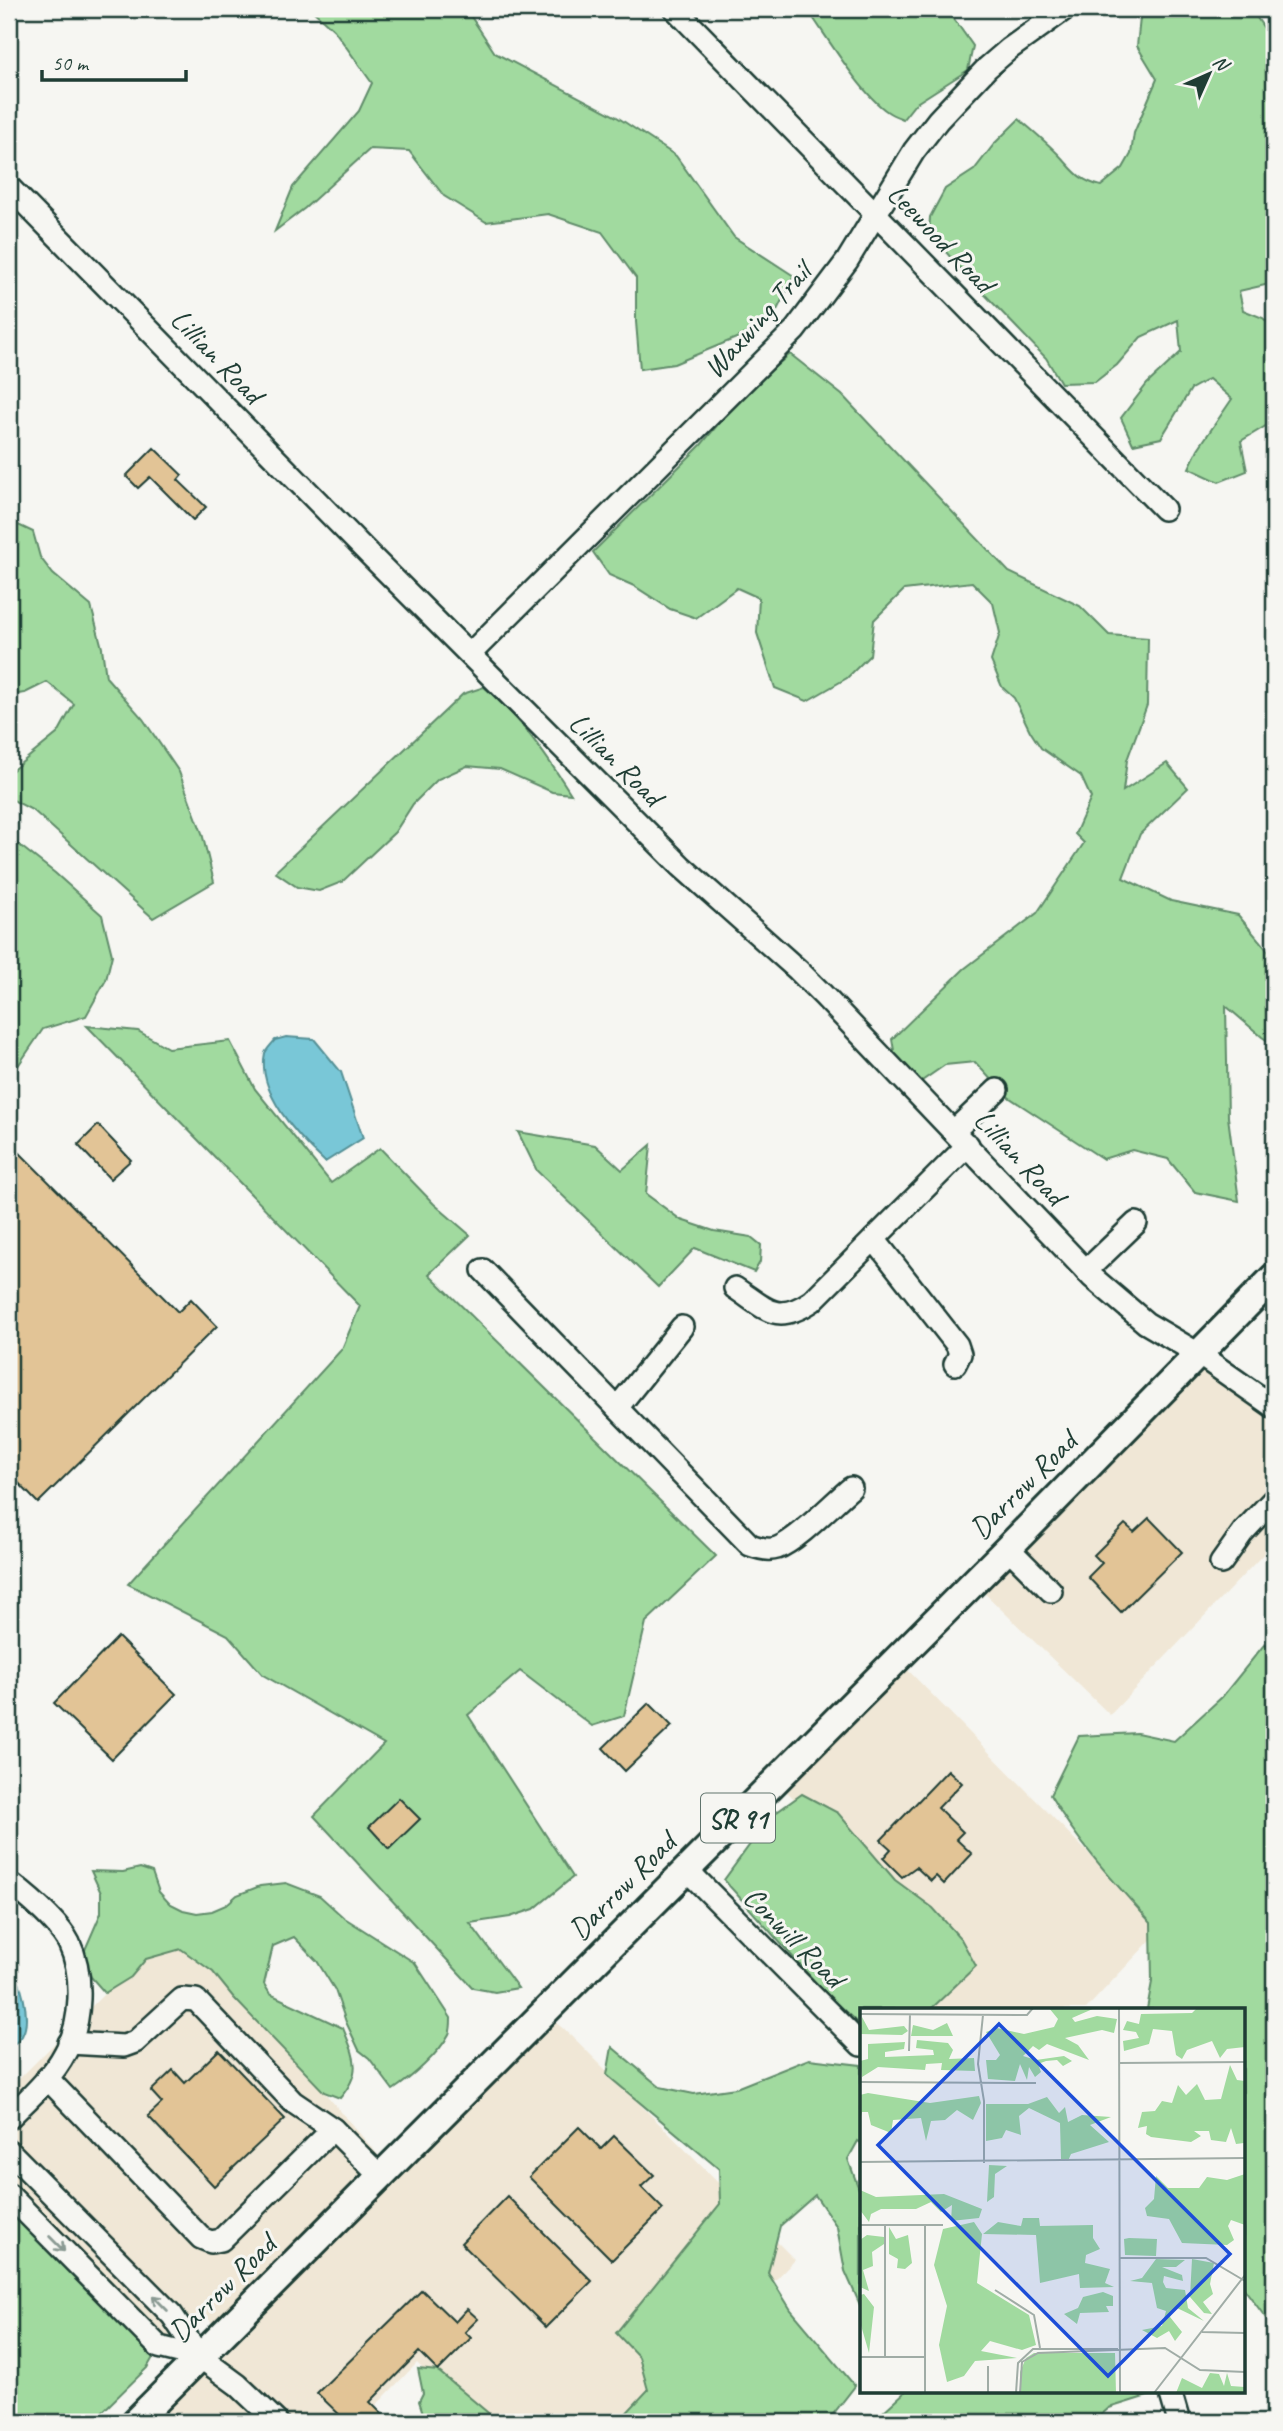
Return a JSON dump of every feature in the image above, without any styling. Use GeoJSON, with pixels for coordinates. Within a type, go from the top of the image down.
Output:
{"type":"FeatureCollection","features":[{"type":"Feature","properties":{"kind":"main road","name":"Darrow Road"},"geometry":{"type":"LineString","coordinates":[[135,2422],[1008,1548],[1274,1277]]}},
{"type":"Feature","properties":{"kind":"street","name":"Leewood Road"},"geometry":{"type":"LineString","coordinates":[[675,9],[1164,509]]}},
{"type":"Feature","properties":{"kind":"street","name":"Waxwing Trail"},"geometry":{"type":"LineString","coordinates":[[470,654],[795,330],[847,261],[914,151],[955,100],[1009,49],[1065,9]]}},
{"type":"Feature","properties":{"kind":"street","name":"Lillian Road"},"geometry":{"type":"LineString","coordinates":[[9,187],[681,866],[798,970],[1086,1271],[1146,1323],[1197,1353],[1274,1407]]}},
{"type":"Feature","properties":{"kind":"street"},"geometry":{"type":"LineString","coordinates":[[735,1288],[769,1310],[784,1315],[798,1311],[812,1301],[874,1239],[961,1138],[997,1090]]}},
{"type":"Feature","properties":{"kind":"street"},"geometry":{"type":"LineString","coordinates":[[1086,1271],[1136,1223]]}},
{"type":"Feature","properties":{"kind":"street"},"geometry":{"type":"LineString","coordinates":[[874,1239],[957,1345],[960,1354],[955,1364]]}},
{"type":"Feature","properties":{"kind":"street"},"geometry":{"type":"LineString","coordinates":[[483,1270],[750,1545],[761,1549],[777,1548],[793,1538],[851,1488]]}},
{"type":"Feature","properties":{"kind":"street"},"geometry":{"type":"LineString","coordinates":[[617,1408],[682,1327]]}},
{"type":"Feature","properties":{"kind":"street"},"geometry":{"type":"LineString","coordinates":[[1221,1563],[1243,1532],[1274,1499]]}},
{"type":"Feature","properties":{"kind":"street"},"geometry":{"type":"LineString","coordinates":[[1008,1548],[1051,1591]]}},
{"type":"Feature","properties":{"kind":"street","name":"Conwill Road"},"geometry":{"type":"LineString","coordinates":[[686,1870],[860,2044]]}},
{"type":"Feature","properties":{"kind":"street"},"geometry":{"type":"LineString","coordinates":[[9,1882],[36,1903],[69,1943],[80,1982],[76,2023],[66,2053],[47,2078],[9,2118]]}},
{"type":"Feature","properties":{"kind":"street"},"geometry":{"type":"LineString","coordinates":[[69,2043],[124,2046],[135,2042],[182,1999],[196,2000],[293,2102],[333,2129],[380,2176]]}},
{"type":"Feature","properties":{"kind":"street"},"geometry":{"type":"LineString","coordinates":[[47,2078],[201,2238],[211,2242],[221,2240],[333,2129]]}},
{"type":"Feature","properties":{"kind":"street"},"geometry":{"type":"LineString","coordinates":[[9,2151],[172,2315],[200,2357],[238,2385],[277,2422]]}},
{"type":"Feature","properties":{"kind":"street"},"geometry":{"type":"LineString","coordinates":[[9,2195],[159,2347],[200,2357]]}},
{"type":"Feature","properties":{"kind":"street"},"geometry":{"type":"LineString","coordinates":[[1170,2392],[1179,2422]]}},
{"type":"Feature","properties":{"kind":"shaded area"},"geometry":{"type":"Polygon","coordinates":[[[1197,1353],[1274,1407],[1274,1543],[1110,1715],[973,1582],[1197,1353]]]}},
{"type":"Feature","properties":{"kind":"shaded area"},"geometry":{"type":"Polygon","coordinates":[[[897,1659],[1162,1928],[1087,2008],[882,2008],[942,1945],[775,1780],[897,1659]]]}},
{"type":"Feature","properties":{"kind":"shaded area"},"geometry":{"type":"Polygon","coordinates":[[[181,1949],[213,1972],[234,1998],[324,2092],[384,2162],[221,2331],[200,2311],[92,2422],[9,2422],[9,2089],[105,1993],[131,1977],[146,1959],[181,1949]]]}},
{"type":"Feature","properties":{"kind":"shaded area"},"geometry":{"type":"Polygon","coordinates":[[[544,2013],[571,2035],[795,2260],[636,2422],[475,2422],[417,2363],[360,2422],[277,2422],[200,2357],[544,2013]]]}},
{"type":"Feature","properties":{"kind":"shaded area"},"geometry":{"type":"Polygon","coordinates":[[[199,2364],[271,2422],[141,2422],[199,2364]]]}},
{"type":"Feature","properties":{"kind":"green space"},"geometry":{"type":"Polygon","coordinates":[[[311,9],[466,9],[495,53],[617,117],[676,156],[734,237],[794,276],[770,324],[674,364],[640,369],[636,278],[602,232],[548,214],[486,222],[444,196],[409,151],[370,149],[305,208],[275,231],[293,187],[359,111],[372,83],[334,30],[311,9]]]}},
{"type":"Feature","properties":{"kind":"green space"},"geometry":{"type":"Polygon","coordinates":[[[807,9],[947,9],[973,46],[968,70],[915,104],[903,119],[888,112],[867,92],[807,9]]]}},
{"type":"Feature","properties":{"kind":"green space"},"geometry":{"type":"Polygon","coordinates":[[[1141,9],[1251,9],[1274,43],[1274,283],[1239,291],[1243,310],[1263,318],[1274,328],[1274,421],[1241,441],[1247,471],[1219,482],[1189,468],[1198,449],[1232,399],[1209,379],[1191,389],[1161,438],[1133,444],[1121,418],[1147,384],[1181,352],[1178,320],[1141,337],[1117,365],[1095,382],[1061,383],[1046,358],[929,233],[930,217],[945,189],[974,170],[995,143],[1019,119],[1086,180],[1101,186],[1123,168],[1131,154],[1134,133],[1157,79],[1137,46],[1141,9]]]}},
{"type":"Feature","properties":{"kind":"green space"},"geometry":{"type":"Polygon","coordinates":[[[790,354],[842,395],[1009,572],[1080,606],[1109,635],[1148,638],[1147,705],[1127,760],[1123,791],[1167,763],[1188,788],[1140,834],[1123,878],[1171,901],[1238,915],[1274,958],[1274,1045],[1226,1006],[1228,1117],[1239,1201],[1195,1192],[1168,1159],[1132,1150],[1103,1159],[1004,1094],[975,1062],[945,1065],[919,1083],[896,1062],[892,1039],[964,969],[1037,913],[1084,843],[1075,834],[1091,798],[1081,776],[1041,748],[1014,698],[1002,687],[991,661],[1000,633],[993,603],[972,582],[904,590],[874,620],[870,655],[847,678],[807,701],[775,688],[757,633],[759,598],[737,588],[696,618],[670,609],[634,586],[609,575],[593,552],[701,445],[742,395],[790,354]]]}},
{"type":"Feature","properties":{"kind":"green space"},"geometry":{"type":"Polygon","coordinates":[[[9,522],[33,532],[40,557],[53,574],[91,606],[106,677],[143,719],[179,772],[202,833],[214,882],[153,918],[34,811],[9,798],[9,773],[58,733],[74,704],[47,682],[25,693],[9,695],[9,522]]]}},
{"type":"Feature","properties":{"kind":"green space"},"geometry":{"type":"Polygon","coordinates":[[[484,687],[521,724],[571,794],[552,792],[500,769],[467,766],[438,779],[413,804],[395,832],[342,882],[319,891],[297,887],[275,872],[463,694],[484,687]]]}},
{"type":"Feature","properties":{"kind":"green space"},"geometry":{"type":"Polygon","coordinates":[[[9,837],[102,915],[112,955],[106,980],[86,1016],[43,1029],[9,1079],[9,837]]]}},
{"type":"Feature","properties":{"kind":"green space"},"geometry":{"type":"Polygon","coordinates":[[[87,1026],[138,1031],[168,1048],[230,1041],[255,1089],[331,1183],[380,1148],[434,1204],[470,1235],[429,1274],[716,1556],[646,1622],[624,1716],[592,1726],[520,1671],[468,1715],[573,1877],[534,1909],[510,1917],[470,1923],[518,1988],[495,1992],[473,1988],[314,1816],[384,1744],[263,1675],[228,1635],[128,1584],[342,1349],[360,1306],[87,1026]]]}},
{"type":"Feature","properties":{"kind":"green space"},"geometry":{"type":"Polygon","coordinates":[[[518,1132],[595,1145],[622,1170],[651,1145],[646,1194],[681,1220],[714,1231],[751,1237],[761,1245],[760,1262],[754,1272],[695,1248],[658,1287],[537,1171],[518,1132]]]}},
{"type":"Feature","properties":{"kind":"green space"},"geometry":{"type":"Polygon","coordinates":[[[1274,1642],[1274,2329],[1244,2288],[1244,2008],[1147,2008],[1152,1982],[1151,1923],[1085,1846],[1050,1795],[1079,1736],[1137,1733],[1174,1741],[1222,1697],[1263,1646],[1274,1642]]]}},
{"type":"Feature","properties":{"kind":"green space"},"geometry":{"type":"Polygon","coordinates":[[[802,1794],[838,1813],[895,1880],[933,1908],[961,1939],[976,1966],[932,2008],[860,2008],[860,2025],[825,1993],[724,1880],[770,1817],[802,1794]]]}},
{"type":"Feature","properties":{"kind":"green space"},"geometry":{"type":"Polygon","coordinates":[[[140,1868],[152,1872],[159,1892],[169,1903],[197,1913],[226,1905],[237,1895],[260,1886],[286,1883],[320,1896],[343,1917],[415,1963],[451,2018],[449,2034],[439,2050],[424,2065],[393,2090],[369,2058],[359,2050],[335,1990],[317,1961],[294,1937],[273,1946],[264,1984],[270,1994],[343,2028],[355,2064],[352,2080],[340,2098],[324,2092],[234,1998],[213,1972],[181,1949],[146,1959],[131,1977],[105,1993],[91,1977],[84,1952],[101,1913],[101,1893],[91,1871],[123,1872],[140,1868]]]}},
{"type":"Feature","properties":{"kind":"green space"},"geometry":{"type":"Polygon","coordinates":[[[612,2047],[660,2087],[694,2094],[736,2088],[809,2059],[860,2065],[860,2142],[858,2141],[848,2159],[860,2192],[860,2305],[845,2271],[837,2227],[815,2195],[780,2226],[768,2273],[791,2310],[855,2386],[827,2422],[618,2422],[648,2390],[639,2357],[616,2333],[720,2204],[719,2169],[607,2075],[612,2047]]]}},
{"type":"Feature","properties":{"kind":"green space"},"geometry":{"type":"Polygon","coordinates":[[[9,2196],[159,2347],[147,2368],[92,2422],[9,2422],[9,2196]]]}},
{"type":"Feature","properties":{"kind":"green space"},"geometry":{"type":"Polygon","coordinates":[[[418,2369],[438,2371],[499,2422],[426,2422],[419,2401],[423,2393],[418,2369]]]}},
{"type":"Feature","properties":{"kind":"green space"},"geometry":{"type":"Polygon","coordinates":[[[905,2392],[1155,2392],[1109,2408],[1093,2422],[872,2422],[905,2392]]]}},
{"type":"Feature","properties":{"kind":"water"},"geometry":{"type":"Polygon","coordinates":[[[286,1037],[314,1039],[341,1072],[363,1138],[325,1162],[292,1127],[273,1098],[267,1083],[265,1053],[275,1040],[286,1037]]]}},
{"type":"Feature","properties":{"kind":"water"},"geometry":{"type":"Polygon","coordinates":[[[9,1964],[21,1989],[26,2020],[22,2036],[9,2047],[9,1964]]]}},
{"type":"Feature","properties":{"kind":"building"},"geometry":{"type":"Polygon","coordinates":[[[154,448],[182,475],[178,480],[206,507],[193,520],[150,477],[138,488],[126,476],[154,448]]]}},
{"type":"Feature","properties":{"kind":"building"},"geometry":{"type":"Polygon","coordinates":[[[98,1125],[131,1160],[110,1179],[78,1145],[98,1125]]]}},
{"type":"Feature","properties":{"kind":"building"},"geometry":{"type":"Polygon","coordinates":[[[20,1153],[178,1312],[191,1299],[217,1326],[38,1503],[9,1473],[9,1164],[20,1153]]]}},
{"type":"Feature","properties":{"kind":"building"},"geometry":{"type":"Polygon","coordinates":[[[1149,1518],[1182,1552],[1121,1612],[1088,1577],[1102,1563],[1094,1555],[1125,1524],[1134,1532],[1149,1518]]]}},
{"type":"Feature","properties":{"kind":"building"},"geometry":{"type":"Polygon","coordinates":[[[118,1637],[176,1694],[112,1759],[54,1703],[118,1637]]]}},
{"type":"Feature","properties":{"kind":"building"},"geometry":{"type":"Polygon","coordinates":[[[649,1703],[672,1726],[625,1771],[603,1748],[649,1703]]]}},
{"type":"Feature","properties":{"kind":"building"},"geometry":{"type":"Polygon","coordinates":[[[948,1770],[962,1783],[938,1808],[963,1832],[956,1839],[972,1854],[944,1884],[936,1876],[931,1881],[916,1867],[902,1877],[883,1858],[891,1849],[881,1840],[948,1770]]]}},
{"type":"Feature","properties":{"kind":"building"},"geometry":{"type":"Polygon","coordinates":[[[399,1798],[420,1819],[389,1849],[369,1827],[399,1798]]]}},
{"type":"Feature","properties":{"kind":"building"},"geometry":{"type":"Polygon","coordinates":[[[219,2050],[285,2119],[214,2186],[148,2116],[162,2103],[151,2091],[173,2070],[185,2083],[219,2050]]]}},
{"type":"Feature","properties":{"kind":"building"},"geometry":{"type":"Polygon","coordinates":[[[579,2127],[601,2149],[614,2136],[654,2175],[641,2187],[663,2209],[612,2260],[529,2177],[579,2127]]]}},
{"type":"Feature","properties":{"kind":"building"},"geometry":{"type":"Polygon","coordinates":[[[507,2196],[592,2281],[546,2327],[461,2243],[507,2196]]]}},
{"type":"Feature","properties":{"kind":"building"},"geometry":{"type":"Polygon","coordinates":[[[422,2290],[455,2322],[467,2309],[478,2319],[465,2332],[471,2338],[438,2371],[419,2352],[370,2402],[390,2422],[347,2422],[317,2393],[422,2290]]]}}]}
